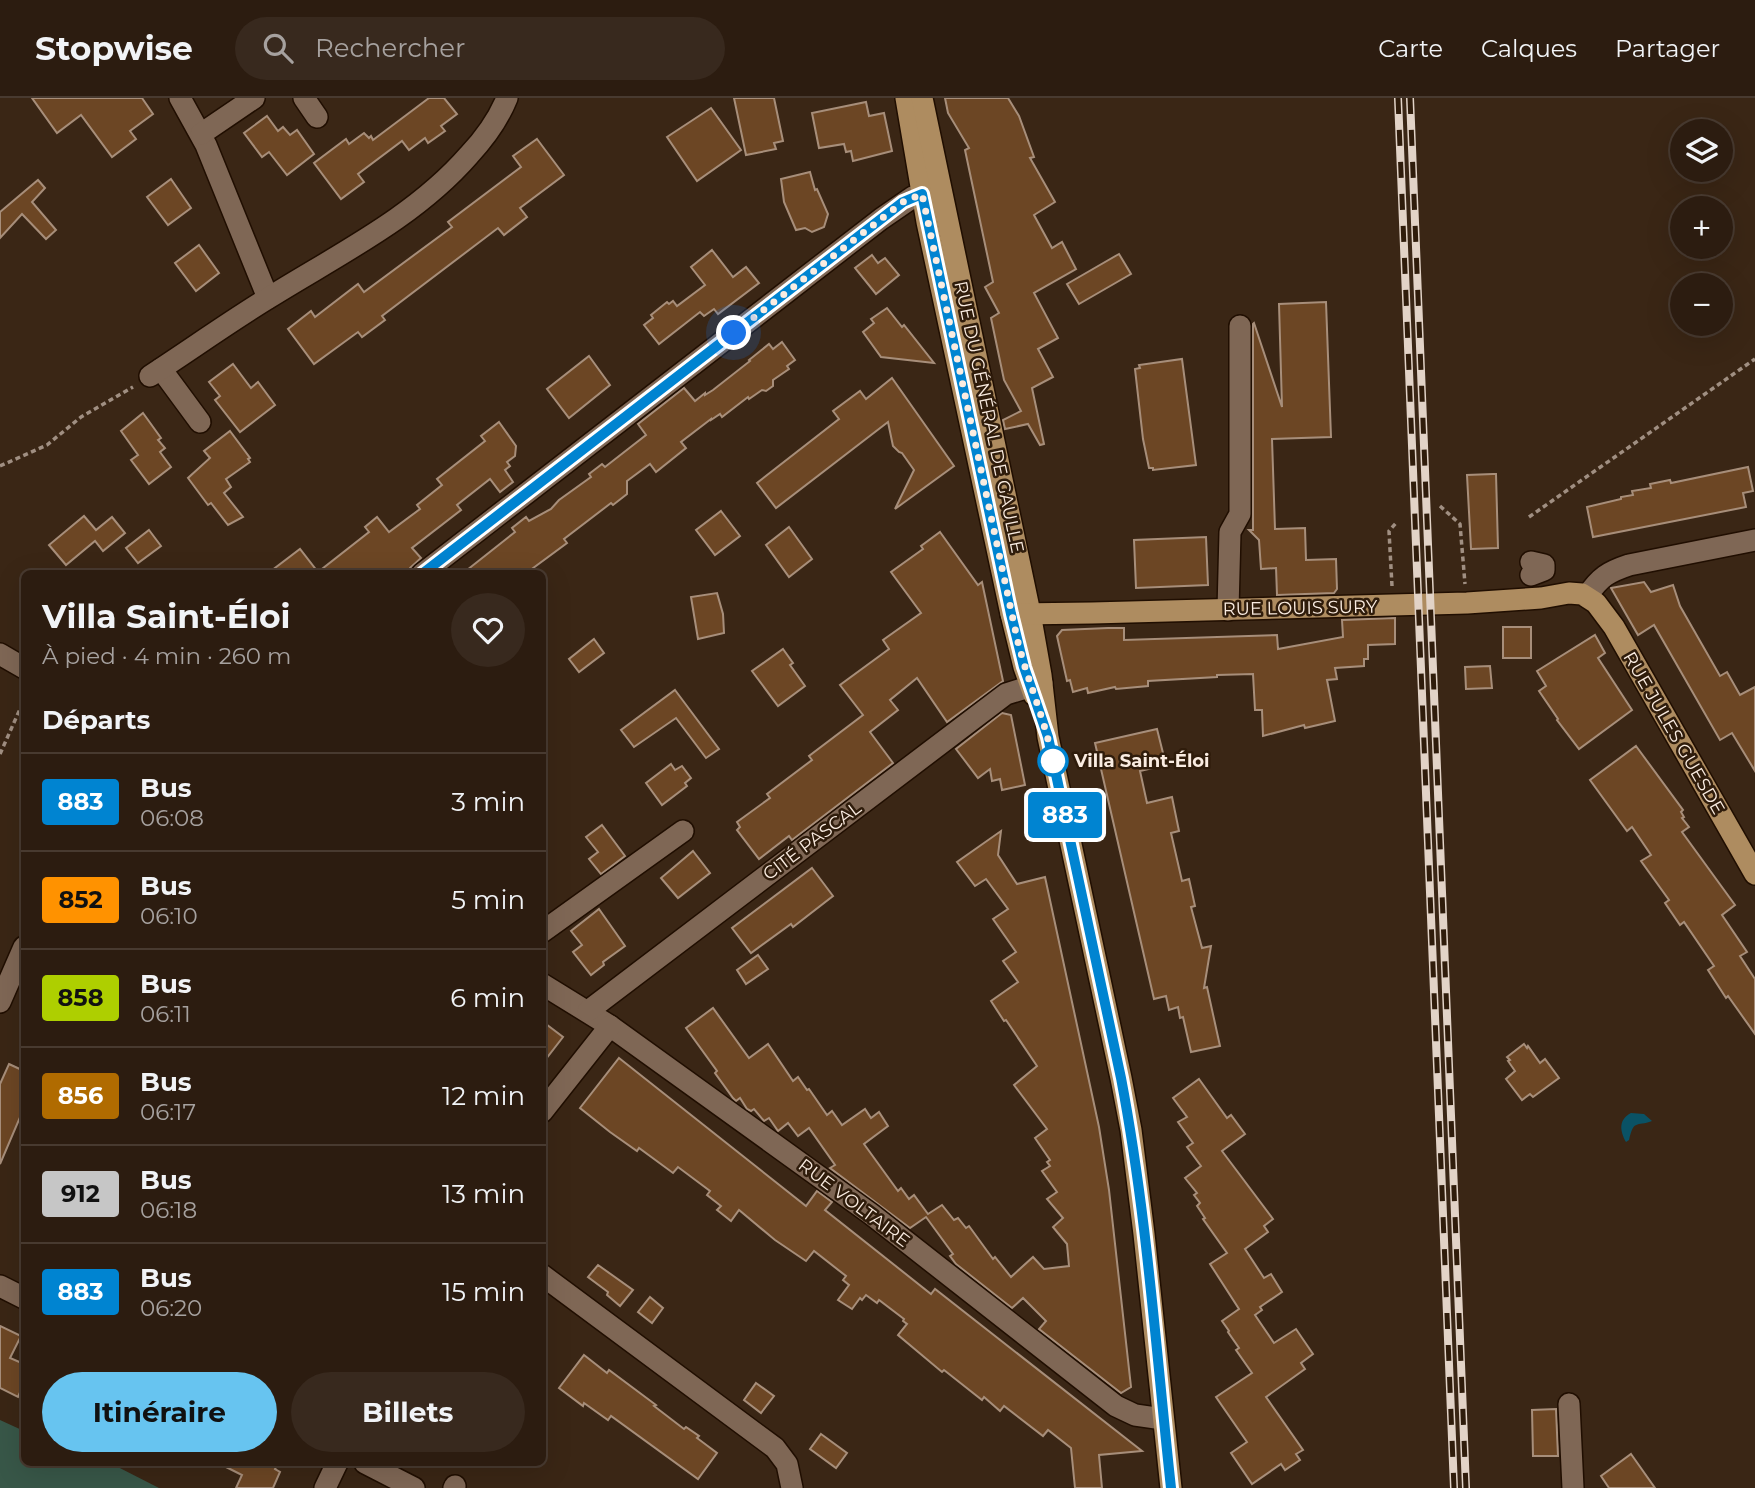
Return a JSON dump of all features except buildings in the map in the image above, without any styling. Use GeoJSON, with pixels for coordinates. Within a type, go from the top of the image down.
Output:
{"type":"FeatureCollection","features":[{"type":"Feature","properties":{"kind":"main road","name":"RUE DU GÉNÉRAL DE GAULLE"},"geometry":{"type":"LineString","coordinates":[[906,98],[931,192],[1131,1129],[1171,1488]]}},
{"type":"Feature","properties":{"kind":"main road","name":"RUE DU GÉNÉRAL DE GAULLE"},"geometry":{"type":"LineString","coordinates":[[922,98],[931,192]]}},
{"type":"Feature","properties":{"kind":"main road","name":"RUE LOUIS SURY"},"geometry":{"type":"LineString","coordinates":[[1020,614],[1393,606],[1541,598],[1569,593],[1587,596]]}},
{"type":"Feature","properties":{"kind":"main road","name":"RUE JULES GUESDE"},"geometry":{"type":"LineString","coordinates":[[1587,596],[1596,603],[1614,627],[1755,874]]}},
{"type":"Feature","properties":{"kind":"street"},"geometry":{"type":"LineString","coordinates":[[180,98],[201,134],[268,298]]}},
{"type":"Feature","properties":{"kind":"street"},"geometry":{"type":"LineString","coordinates":[[201,134],[254,98]]}},
{"type":"Feature","properties":{"kind":"street"},"geometry":{"type":"LineString","coordinates":[[303,98],[317,117]]}},
{"type":"Feature","properties":{"kind":"street"},"geometry":{"type":"LineString","coordinates":[[200,422],[156,373],[268,298],[388,224],[431,193],[462,164],[490,130],[507,98]]}},
{"type":"Feature","properties":{"kind":"street"},"geometry":{"type":"LineString","coordinates":[[427,570],[903,202],[931,192]]}},
{"type":"Feature","properties":{"kind":"street"},"geometry":{"type":"LineString","coordinates":[[1228,610],[1230,532],[1240,514],[1240,326]]}},
{"type":"Feature","properties":{"kind":"street"},"geometry":{"type":"LineString","coordinates":[[1587,596],[1596,583],[1615,569],[1755,540]]}},
{"type":"Feature","properties":{"kind":"street"},"geometry":{"type":"LineString","coordinates":[[0,654],[21,666]]}},
{"type":"Feature","properties":{"kind":"street","name":"CITÉ PASCAL"},"geometry":{"type":"LineString","coordinates":[[588,1011],[1006,694],[1036,685]]}},
{"type":"Feature","properties":{"kind":"street"},"geometry":{"type":"LineString","coordinates":[[546,929],[682,831]]}},
{"type":"Feature","properties":{"kind":"street"},"geometry":{"type":"LineString","coordinates":[[0,1002],[21,954]]}},
{"type":"Feature","properties":{"kind":"street","name":"RUE VOLTAIRE"},"geometry":{"type":"LineString","coordinates":[[546,986],[610,1026],[871,1214],[1116,1406],[1135,1415],[1163,1419]]}},
{"type":"Feature","properties":{"kind":"street"},"geometry":{"type":"LineString","coordinates":[[546,1107],[610,1026]]}},
{"type":"Feature","properties":{"kind":"street"},"geometry":{"type":"LineString","coordinates":[[546,1278],[775,1448],[787,1464],[792,1488]]}},
{"type":"Feature","properties":{"kind":"street"},"geometry":{"type":"LineString","coordinates":[[0,1286],[21,1296]]}},
{"type":"Feature","properties":{"kind":"street"},"geometry":{"type":"LineString","coordinates":[[1569,1404],[1573,1488]]}},
{"type":"Feature","properties":{"kind":"street"},"geometry":{"type":"LineString","coordinates":[[325,1488],[336,1466]]}},
{"type":"Feature","properties":{"kind":"street"},"geometry":{"type":"LineString","coordinates":[[372,1466],[414,1488]]}},
{"type":"Feature","properties":{"kind":"path"},"geometry":{"type":"LineString","coordinates":[[1529,517],[1755,359]]}},
{"type":"Feature","properties":{"kind":"path"},"geometry":{"type":"LineString","coordinates":[[0,466],[47,445],[81,417],[156,373]]}},
{"type":"Feature","properties":{"kind":"path"},"geometry":{"type":"LineString","coordinates":[[1440,506],[1460,524],[1467,603]]}},
{"type":"Feature","properties":{"kind":"path"},"geometry":{"type":"LineString","coordinates":[[1393,606],[1389,531],[1397,522]]}},
{"type":"Feature","properties":{"kind":"path"},"geometry":{"type":"LineString","coordinates":[[0,754],[21,707]]}},
{"type":"Feature","properties":{"kind":"green space"},"geometry":{"type":"Polygon","coordinates":[[[0,1420],[21,1430],[21,1466],[116,1466],[159,1488],[0,1488],[0,1420]]]}},
{"type":"Feature","properties":{"kind":"water"},"geometry":{"type":"Polygon","coordinates":[[[1631,1113],[1644,1114],[1652,1121],[1634,1126],[1626,1142],[1621,1126],[1631,1113]]]}},
{"type":"Feature","properties":{"kind":"railway"},"geometry":{"type":"LineString","coordinates":[[1398,98],[1454,1488]]}},
{"type":"Feature","properties":{"kind":"railway"},"geometry":{"type":"LineString","coordinates":[[1410,98],[1466,1488]]}},
{"type":"Feature","properties":{"kind":"bus line","name":"883"},"geometry":{"type":"LineString","coordinates":[[427,570],[903,202],[922,194],[1011,614],[1024,667],[1048,737],[1131,1129],[1171,1488]]}},
{"type":"Feature","properties":{"kind":"place","name":"Villa Saint-Éloi"},"geometry":{"type":"Point","coordinates":[1053,761]}},
{"type":"Feature","properties":{"kind":"route"},"geometry":{"type":"LineString","coordinates":[[734,333],[903,202],[922,194],[1017,638],[1053,761]]}}]}
